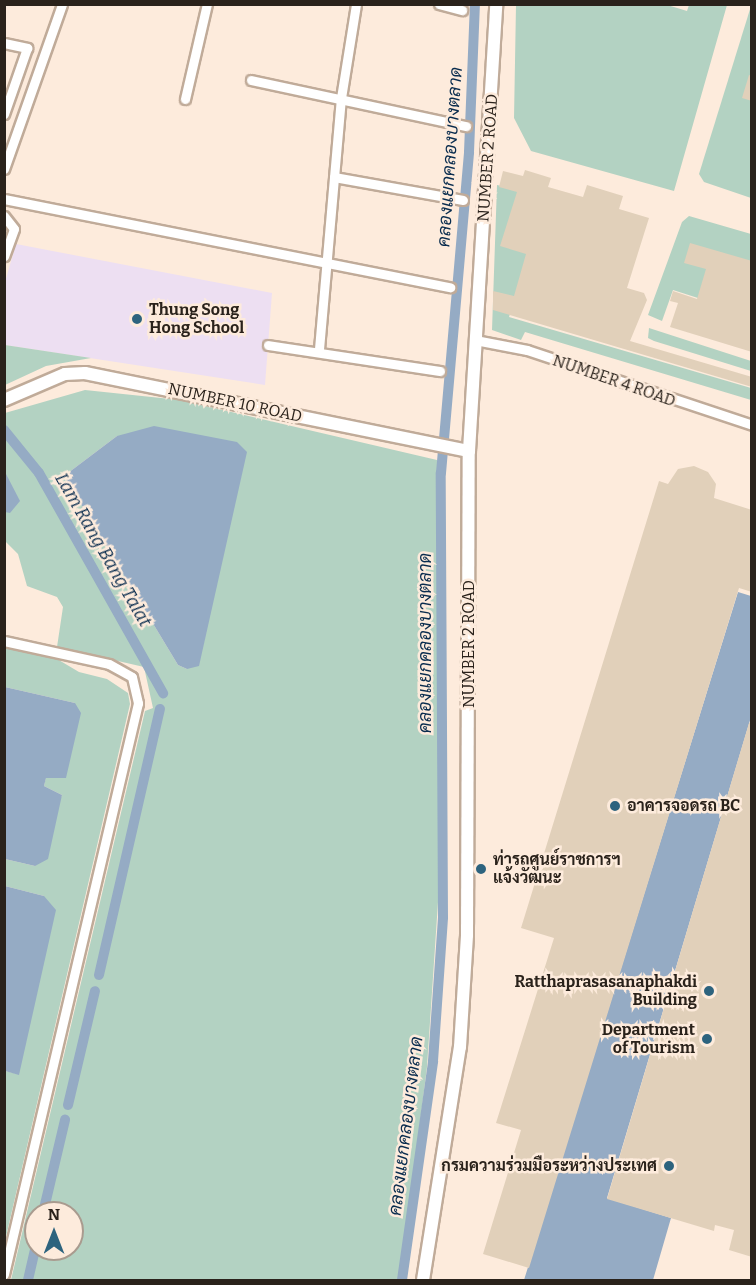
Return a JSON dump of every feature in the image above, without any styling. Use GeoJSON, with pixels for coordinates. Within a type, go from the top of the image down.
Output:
{"type":"FeatureCollection","features":[{"type":"Feature","properties":{"kind":"street"},"geometry":{"type":"LineString","coordinates":[[4,169],[62,4]]}},
{"type":"Feature","properties":{"kind":"street"},"geometry":{"type":"LineString","coordinates":[[184,99],[207,4]]}},
{"type":"Feature","properties":{"kind":"street"},"geometry":{"type":"LineString","coordinates":[[319,349],[324,260],[341,98],[356,4]]}},
{"type":"Feature","properties":{"kind":"street"},"geometry":{"type":"LineString","coordinates":[[440,4],[462,10]]}},
{"type":"Feature","properties":{"kind":"street","name":"NUMBER 2 ROAD"},"geometry":{"type":"LineString","coordinates":[[423,1281],[460,1047],[467,935],[469,452],[495,4]]}},
{"type":"Feature","properties":{"kind":"street"},"geometry":{"type":"LineString","coordinates":[[4,43],[27,48],[4,114]]}},
{"type":"Feature","properties":{"kind":"street"},"geometry":{"type":"LineString","coordinates":[[251,80],[466,126]]}},
{"type":"Feature","properties":{"kind":"street"},"geometry":{"type":"LineString","coordinates":[[333,177],[463,200]]}},
{"type":"Feature","properties":{"kind":"street"},"geometry":{"type":"LineString","coordinates":[[4,199],[324,260],[450,287]]}},
{"type":"Feature","properties":{"kind":"street"},"geometry":{"type":"LineString","coordinates":[[4,216],[14,229],[4,256]]}},
{"type":"Feature","properties":{"kind":"street","name":"NUMBER 4 ROAD"},"geometry":{"type":"LineString","coordinates":[[475,340],[526,350],[752,425]]}},
{"type":"Feature","properties":{"kind":"street"},"geometry":{"type":"LineString","coordinates":[[268,345],[319,349],[440,371]]}},
{"type":"Feature","properties":{"kind":"street","name":"NUMBER 10 ROAD"},"geometry":{"type":"LineString","coordinates":[[4,400],[65,374],[85,373],[469,452]]}},
{"type":"Feature","properties":{"kind":"street"},"geometry":{"type":"LineString","coordinates":[[4,641],[109,664],[132,677],[138,703],[4,1274]]}},
{"type":"Feature","properties":{"kind":"shaded area","name":"Thung Song Hong School"},"geometry":{"type":"Polygon","coordinates":[[[16,244],[272,293],[265,385],[5,345],[5,282],[16,244]]]}},
{"type":"Feature","properties":{"kind":"green space"},"geometry":{"type":"Polygon","coordinates":[[[664,4],[687,11],[689,5],[727,5],[674,191],[531,151],[514,118],[516,5],[664,4]]]}},
{"type":"Feature","properties":{"kind":"green space"},"geometry":{"type":"Polygon","coordinates":[[[751,6],[751,198],[704,182],[699,174],[751,6]]]}},
{"type":"Feature","properties":{"kind":"green space"},"geometry":{"type":"Polygon","coordinates":[[[497,185],[522,191],[529,253],[509,317],[751,388],[751,400],[525,332],[521,340],[492,330],[497,185]]]}},
{"type":"Feature","properties":{"kind":"green space"},"geometry":{"type":"Polygon","coordinates":[[[689,216],[751,234],[751,315],[673,290],[662,321],[648,315],[682,222],[689,216]]]}},
{"type":"Feature","properties":{"kind":"green space"},"geometry":{"type":"Polygon","coordinates":[[[649,328],[751,361],[751,371],[654,341],[648,338],[649,328]]]}},
{"type":"Feature","properties":{"kind":"green space"},"geometry":{"type":"Polygon","coordinates":[[[5,345],[91,358],[46,366],[5,385],[5,345]]]}},
{"type":"Feature","properties":{"kind":"green space"},"geometry":{"type":"Polygon","coordinates":[[[85,390],[180,400],[437,460],[439,887],[427,1067],[400,1280],[11,1280],[24,1225],[24,1261],[84,1261],[84,1201],[30,1201],[145,711],[153,708],[144,667],[57,647],[63,607],[57,597],[27,586],[18,554],[5,541],[5,413],[85,390]],[[117,436],[64,476],[178,665],[187,669],[117,436]]]}},
{"type":"Feature","properties":{"kind":"green space"},"geometry":{"type":"Polygon","coordinates":[[[5,645],[52,656],[79,672],[107,679],[128,693],[130,704],[5,1241],[5,1071],[18,1074],[44,896],[5,886],[5,859],[35,866],[62,795],[44,786],[46,777],[75,703],[5,687],[5,645]]]}},
{"type":"Feature","properties":{"kind":"water"},"geometry":{"type":"Polygon","coordinates":[[[154,426],[237,442],[247,452],[199,666],[187,669],[178,665],[64,476],[117,436],[154,426]]]}},
{"type":"Feature","properties":{"kind":"water"},"geometry":{"type":"Polygon","coordinates":[[[5,472],[20,501],[10,513],[5,512],[5,472]]]}},
{"type":"Feature","properties":{"kind":"water"},"geometry":{"type":"Polygon","coordinates":[[[738,592],[751,596],[751,717],[607,1198],[671,1218],[653,1280],[524,1280],[738,592]]]}},
{"type":"Feature","properties":{"kind":"water"},"geometry":{"type":"Polygon","coordinates":[[[5,687],[75,703],[81,713],[66,778],[46,778],[44,786],[62,795],[48,859],[35,866],[5,859],[5,687]]]}},
{"type":"Feature","properties":{"kind":"water"},"geometry":{"type":"Polygon","coordinates":[[[5,886],[44,896],[56,910],[19,1075],[5,1071],[5,886]]]}},
{"type":"Feature","properties":{"kind":"building"},"geometry":{"type":"Polygon","coordinates":[[[749,75],[752,76],[752,101],[742,98],[749,75]]]}},
{"type":"Feature","properties":{"kind":"building"},"geometry":{"type":"Polygon","coordinates":[[[525,170],[551,178],[548,187],[583,197],[587,185],[623,196],[619,209],[649,218],[627,288],[644,293],[647,300],[630,341],[752,377],[752,387],[493,310],[493,291],[514,296],[526,254],[500,246],[517,192],[499,187],[503,171],[523,176],[525,170]]]}},
{"type":"Feature","properties":{"kind":"building"},"geometry":{"type":"Polygon","coordinates":[[[690,243],[752,261],[752,352],[670,327],[678,303],[670,301],[673,291],[697,299],[706,269],[684,263],[690,243]]]}},
{"type":"Feature","properties":{"kind":"building","name":"อาคารจอดรถ BC"},"geometry":{"type":"Polygon","coordinates":[[[694,466],[708,472],[716,484],[714,498],[752,510],[752,592],[739,588],[529,1268],[483,1254],[521,1130],[496,1123],[554,938],[521,928],[659,481],[668,484],[678,469],[694,466]]]}},
{"type":"Feature","properties":{"kind":"building","name":"Ratthaprasasanaphakdi Building"},"geometry":{"type":"Polygon","coordinates":[[[749,723],[752,723],[752,1257],[729,1250],[734,1230],[715,1225],[714,1231],[607,1199],[749,723]]]}},
{"type":"Feature","properties":{"kind":"waterway","name":"คลองแยกคลองบางตลาด"},"geometry":{"type":"LineString","coordinates":[[402,1280],[433,1061],[443,917],[441,473],[469,152],[475,4]]}},
{"type":"Feature","properties":{"kind":"waterway","name":"Lam Rang Bang Talat"},"geometry":{"type":"LineString","coordinates":[[4,430],[39,473],[163,693]]}},
{"type":"Feature","properties":{"kind":"waterway","name":"Lam Rang Bang Talat"},"geometry":{"type":"LineString","coordinates":[[99,975],[160,709]]}},
{"type":"Feature","properties":{"kind":"waterway","name":"Lam Rang Bang Talat"},"geometry":{"type":"LineString","coordinates":[[68,1105],[95,991]]}},
{"type":"Feature","properties":{"kind":"waterway","name":"Lam Rang Bang Talat"},"geometry":{"type":"LineString","coordinates":[[46,1201],[65,1120]]}},
{"type":"Feature","properties":{"kind":"waterway","name":"Lam Rang Bang Talat"},"geometry":{"type":"LineString","coordinates":[[28,1280],[32,1261]]}},
{"type":"Feature","properties":{"kind":"place","name":"Thung Song Hong School"},"geometry":{"type":"Point","coordinates":[137,319]}},
{"type":"Feature","properties":{"kind":"place","name":"อาคารจอดรถ BC"},"geometry":{"type":"Point","coordinates":[615,806]}},
{"type":"Feature","properties":{"kind":"place","name":"ท่ารถศูนย์ราชการฯ แจ้งวัฒนะ"},"geometry":{"type":"Point","coordinates":[481,869]}},
{"type":"Feature","properties":{"kind":"place","name":"Ratthaprasasanaphakdi Building"},"geometry":{"type":"Point","coordinates":[709,991]}},
{"type":"Feature","properties":{"kind":"place","name":"Department of Tourism"},"geometry":{"type":"Point","coordinates":[707,1039]}},
{"type":"Feature","properties":{"kind":"place","name":"กรมความร่วมมือระหว่างประเทศ"},"geometry":{"type":"Point","coordinates":[669,1166]}}]}
